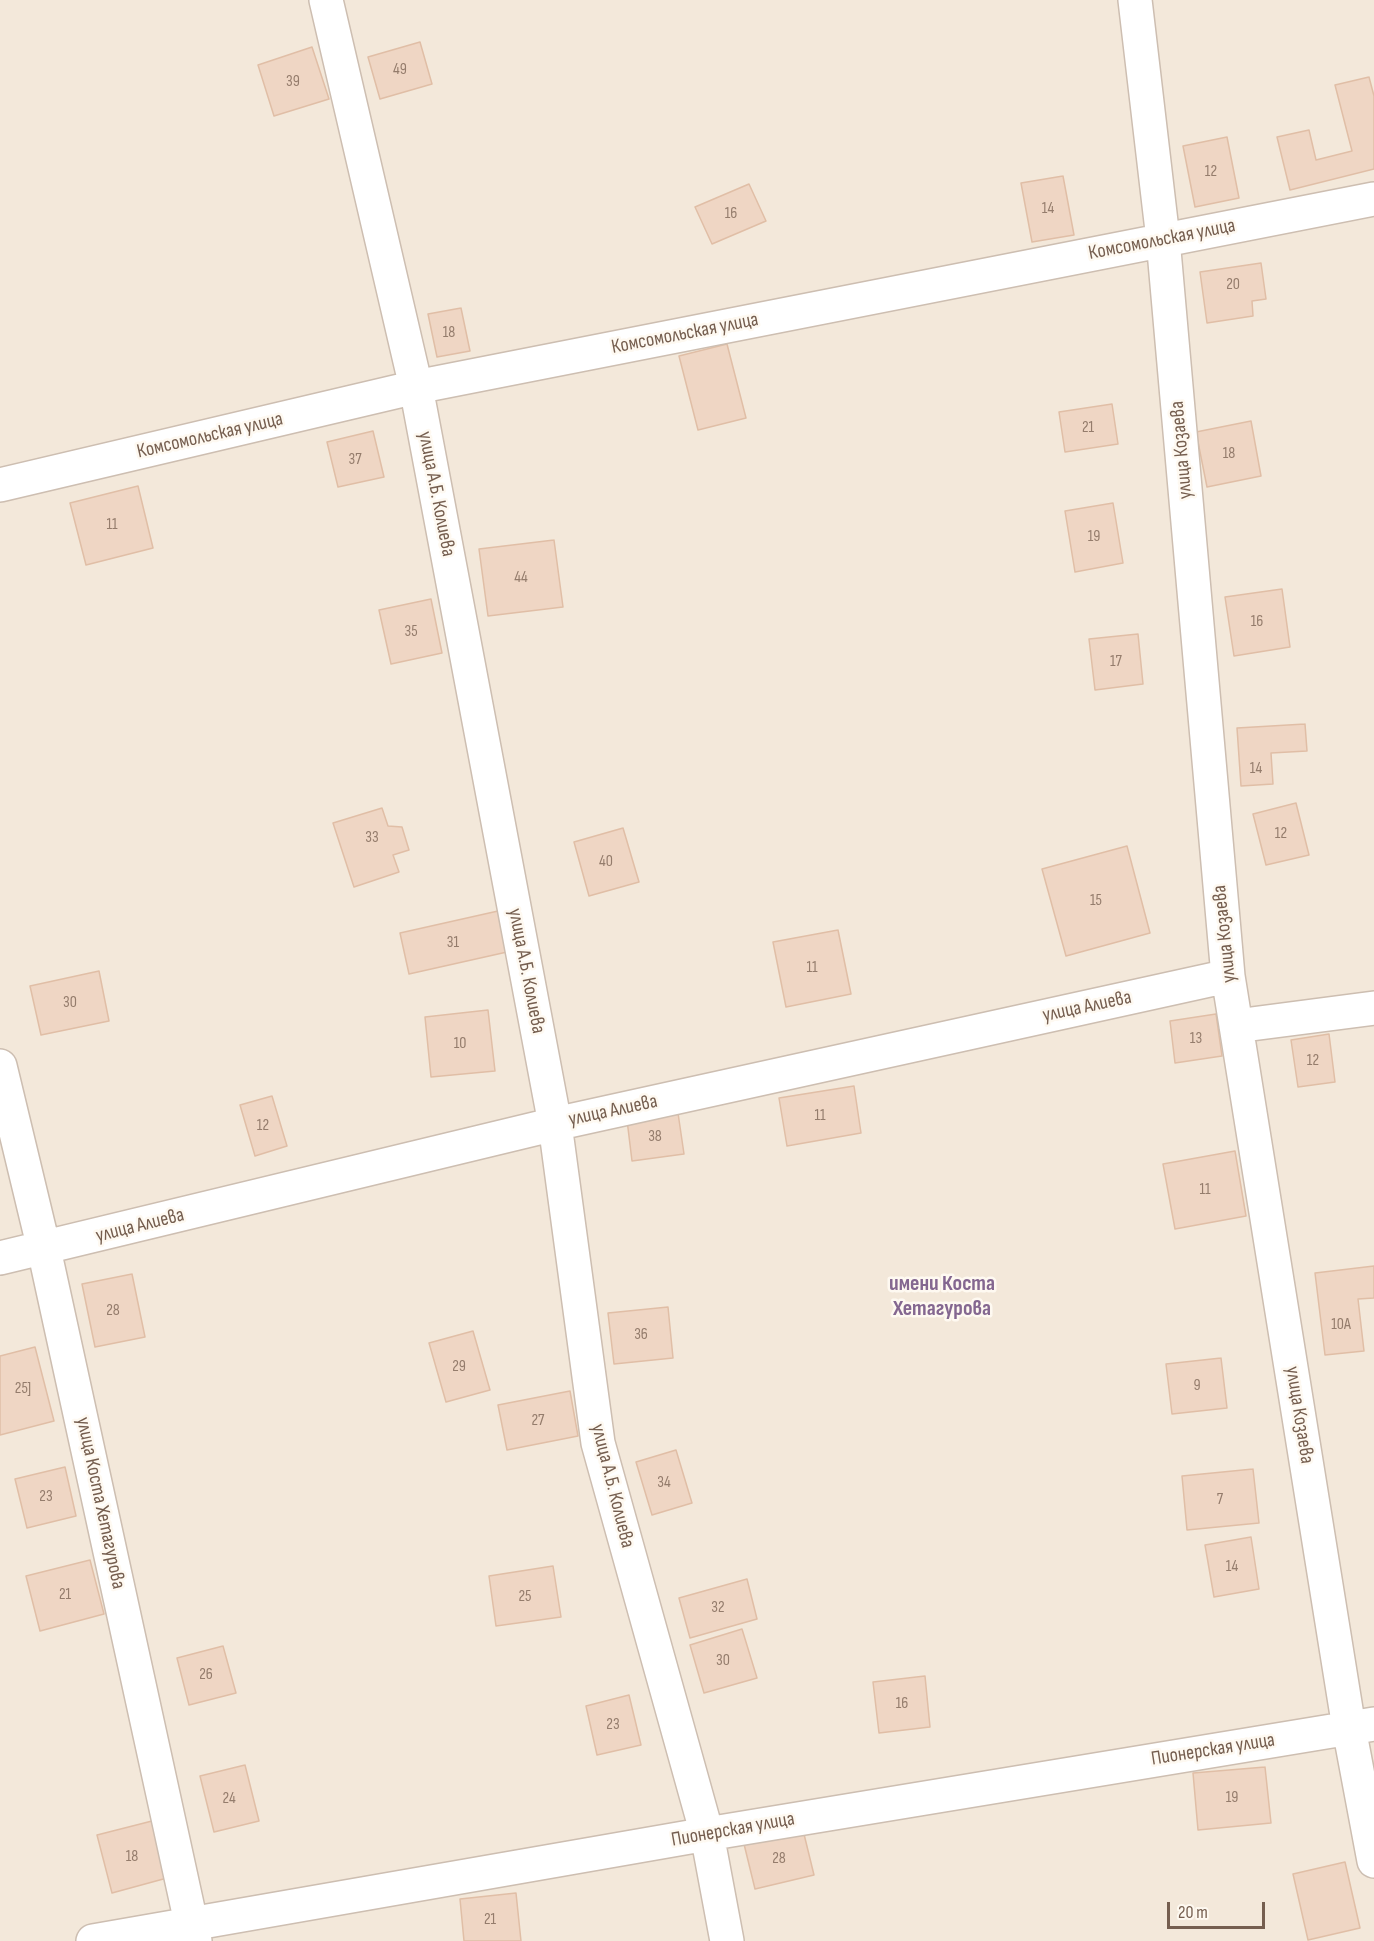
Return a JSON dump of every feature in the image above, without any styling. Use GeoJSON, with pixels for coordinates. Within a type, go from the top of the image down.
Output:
{"type":"FeatureCollection","features":[{"type":"Feature","properties":{"kind":"street","name":"улица А.Б. Колиева"},"geometry":{"type":"LineString","coordinates":[[326,0],[416,387],[555,1124],[598,1443],[707,1834],[727,1941]]}},
{"type":"Feature","properties":{"kind":"street","name":"улица Козаева"},"geometry":{"type":"LineString","coordinates":[[1135,0],[1163,239],[1228,976],[1362,1726],[1374,1861]]}},
{"type":"Feature","properties":{"kind":"street","name":"Комсомольская улица"},"geometry":{"type":"LineString","coordinates":[[0,485],[416,387],[1374,199]]}},
{"type":"Feature","properties":{"kind":"street","name":"улица Алиева"},"geometry":{"type":"LineString","coordinates":[[0,1258],[555,1124],[1228,976]]}},
{"type":"Feature","properties":{"kind":"street"},"geometry":{"type":"LineString","coordinates":[[1236,1026],[1374,1008]]}},
{"type":"Feature","properties":{"kind":"street","name":"улица Коста Хетагурова"},"geometry":{"type":"LineString","coordinates":[[0,1066],[44,1249],[194,1933]]}},
{"type":"Feature","properties":{"kind":"street","name":"Пионерская улица"},"geometry":{"type":"LineString","coordinates":[[93,1941],[194,1933],[707,1834],[1362,1726]]}},
{"type":"Feature","properties":{"kind":"shaded area","name":"имени Коста Хетагурова"},"geometry":{"type":"Polygon","coordinates":[[[0,0],[1374,0],[1374,1941],[0,1941],[0,0]]]}},
{"type":"Feature","properties":{"kind":"building"},"geometry":{"type":"Polygon","coordinates":[[[420,42],[432,84],[380,99],[368,57],[420,42]]]}},
{"type":"Feature","properties":{"kind":"building"},"geometry":{"type":"Polygon","coordinates":[[[312,47],[329,99],[274,116],[258,65],[312,47]]]}},
{"type":"Feature","properties":{"kind":"building"},"geometry":{"type":"Polygon","coordinates":[[[1369,77],[1374,96],[1374,169],[1290,190],[1277,137],[1309,130],[1316,160],[1352,151],[1335,85],[1369,77]]]}},
{"type":"Feature","properties":{"kind":"building"},"geometry":{"type":"Polygon","coordinates":[[[1227,137],[1239,198],[1195,207],[1183,146],[1227,137]]]}},
{"type":"Feature","properties":{"kind":"building"},"geometry":{"type":"Polygon","coordinates":[[[1063,176],[1074,235],[1032,242],[1021,183],[1063,176]]]}},
{"type":"Feature","properties":{"kind":"building"},"geometry":{"type":"Polygon","coordinates":[[[749,184],[766,221],[712,244],[695,207],[749,184]]]}},
{"type":"Feature","properties":{"kind":"building"},"geometry":{"type":"Polygon","coordinates":[[[1261,263],[1266,299],[1252,301],[1253,316],[1207,323],[1200,272],[1261,263]]]}},
{"type":"Feature","properties":{"kind":"building"},"geometry":{"type":"Polygon","coordinates":[[[461,308],[470,351],[437,357],[428,314],[461,308]]]}},
{"type":"Feature","properties":{"kind":"building"},"geometry":{"type":"Polygon","coordinates":[[[727,344],[746,418],[698,430],[679,356],[727,344]]]}},
{"type":"Feature","properties":{"kind":"building"},"geometry":{"type":"Polygon","coordinates":[[[1112,404],[1118,444],[1065,452],[1059,412],[1112,404]]]}},
{"type":"Feature","properties":{"kind":"building"},"geometry":{"type":"Polygon","coordinates":[[[1251,421],[1261,476],[1207,487],[1196,432],[1251,421]]]}},
{"type":"Feature","properties":{"kind":"building"},"geometry":{"type":"Polygon","coordinates":[[[373,431],[384,477],[338,487],[327,442],[373,431]]]}},
{"type":"Feature","properties":{"kind":"building"},"geometry":{"type":"Polygon","coordinates":[[[138,486],[153,548],[86,565],[70,503],[138,486]]]}},
{"type":"Feature","properties":{"kind":"building"},"geometry":{"type":"Polygon","coordinates":[[[1113,503],[1123,563],[1075,572],[1065,511],[1113,503]]]}},
{"type":"Feature","properties":{"kind":"building"},"geometry":{"type":"Polygon","coordinates":[[[554,540],[563,607],[488,616],[479,549],[554,540]]]}},
{"type":"Feature","properties":{"kind":"building"},"geometry":{"type":"Polygon","coordinates":[[[1282,589],[1290,647],[1234,656],[1225,597],[1282,589]]]}},
{"type":"Feature","properties":{"kind":"building"},"geometry":{"type":"Polygon","coordinates":[[[431,599],[442,653],[391,664],[379,610],[431,599]]]}},
{"type":"Feature","properties":{"kind":"building"},"geometry":{"type":"Polygon","coordinates":[[[1138,634],[1143,684],[1095,690],[1089,639],[1138,634]]]}},
{"type":"Feature","properties":{"kind":"building"},"geometry":{"type":"Polygon","coordinates":[[[1305,724],[1307,751],[1271,753],[1273,784],[1241,786],[1237,728],[1305,724]]]}},
{"type":"Feature","properties":{"kind":"building"},"geometry":{"type":"Polygon","coordinates":[[[1296,803],[1309,855],[1266,865],[1253,814],[1296,803]]]}},
{"type":"Feature","properties":{"kind":"building"},"geometry":{"type":"Polygon","coordinates":[[[382,808],[388,826],[402,827],[409,850],[393,855],[399,872],[354,887],[333,823],[382,808]]]}},
{"type":"Feature","properties":{"kind":"building"},"geometry":{"type":"Polygon","coordinates":[[[623,828],[639,882],[589,896],[574,842],[623,828]]]}},
{"type":"Feature","properties":{"kind":"building"},"geometry":{"type":"Polygon","coordinates":[[[1127,846],[1150,933],[1066,956],[1042,869],[1127,846]]]}},
{"type":"Feature","properties":{"kind":"building"},"geometry":{"type":"Polygon","coordinates":[[[498,911],[507,952],[409,974],[400,933],[498,911]]]}},
{"type":"Feature","properties":{"kind":"building"},"geometry":{"type":"Polygon","coordinates":[[[838,930],[851,994],[786,1007],[773,942],[838,930]]]}},
{"type":"Feature","properties":{"kind":"building"},"geometry":{"type":"Polygon","coordinates":[[[99,971],[109,1021],[41,1035],[30,986],[99,971]]]}},
{"type":"Feature","properties":{"kind":"building"},"geometry":{"type":"Polygon","coordinates":[[[488,1010],[495,1071],[431,1077],[425,1017],[488,1010]]]}},
{"type":"Feature","properties":{"kind":"building"},"geometry":{"type":"Polygon","coordinates":[[[1216,1014],[1222,1056],[1175,1063],[1170,1021],[1216,1014]]]}},
{"type":"Feature","properties":{"kind":"building"},"geometry":{"type":"Polygon","coordinates":[[[1329,1034],[1335,1082],[1298,1087],[1291,1040],[1329,1034]]]}},
{"type":"Feature","properties":{"kind":"building"},"geometry":{"type":"Polygon","coordinates":[[[854,1086],[861,1133],[787,1146],[779,1098],[854,1086]]]}},
{"type":"Feature","properties":{"kind":"building"},"geometry":{"type":"Polygon","coordinates":[[[272,1096],[287,1146],[255,1156],[240,1105],[272,1096]]]}},
{"type":"Feature","properties":{"kind":"building"},"geometry":{"type":"Polygon","coordinates":[[[678,1113],[684,1154],[632,1161],[627,1120],[678,1113]]]}},
{"type":"Feature","properties":{"kind":"building"},"geometry":{"type":"Polygon","coordinates":[[[1235,1151],[1246,1216],[1175,1229],[1163,1164],[1235,1151]]]}},
{"type":"Feature","properties":{"kind":"building"},"geometry":{"type":"Polygon","coordinates":[[[1374,1266],[1374,1298],[1358,1299],[1364,1351],[1325,1355],[1315,1273],[1374,1266]]]}},
{"type":"Feature","properties":{"kind":"building"},"geometry":{"type":"Polygon","coordinates":[[[132,1274],[145,1337],[95,1347],[82,1284],[132,1274]]]}},
{"type":"Feature","properties":{"kind":"building"},"geometry":{"type":"Polygon","coordinates":[[[668,1307],[673,1358],[614,1364],[608,1313],[668,1307]]]}},
{"type":"Feature","properties":{"kind":"building"},"geometry":{"type":"Polygon","coordinates":[[[473,1331],[490,1390],[446,1402],[429,1343],[473,1331]]]}},
{"type":"Feature","properties":{"kind":"building"},"geometry":{"type":"Polygon","coordinates":[[[35,1347],[54,1421],[0,1435],[0,1356],[35,1347]]]}},
{"type":"Feature","properties":{"kind":"building"},"geometry":{"type":"Polygon","coordinates":[[[1221,1358],[1227,1408],[1172,1414],[1166,1364],[1221,1358]]]}},
{"type":"Feature","properties":{"kind":"building"},"geometry":{"type":"Polygon","coordinates":[[[570,1391],[578,1436],[507,1450],[498,1405],[570,1391]]]}},
{"type":"Feature","properties":{"kind":"building"},"geometry":{"type":"Polygon","coordinates":[[[676,1450],[692,1503],[652,1515],[636,1462],[676,1450]]]}},
{"type":"Feature","properties":{"kind":"building"},"geometry":{"type":"Polygon","coordinates":[[[65,1467],[76,1516],[27,1528],[15,1479],[65,1467]]]}},
{"type":"Feature","properties":{"kind":"building"},"geometry":{"type":"Polygon","coordinates":[[[1253,1469],[1259,1523],[1187,1530],[1182,1476],[1253,1469]]]}},
{"type":"Feature","properties":{"kind":"building"},"geometry":{"type":"Polygon","coordinates":[[[1251,1537],[1259,1589],[1214,1597],[1205,1545],[1251,1537]]]}},
{"type":"Feature","properties":{"kind":"building"},"geometry":{"type":"Polygon","coordinates":[[[90,1560],[104,1614],[40,1631],[26,1576],[90,1560]]]}},
{"type":"Feature","properties":{"kind":"building"},"geometry":{"type":"Polygon","coordinates":[[[553,1566],[561,1617],[496,1626],[489,1576],[553,1566]]]}},
{"type":"Feature","properties":{"kind":"building"},"geometry":{"type":"Polygon","coordinates":[[[747,1579],[757,1619],[690,1638],[679,1598],[747,1579]]]}},
{"type":"Feature","properties":{"kind":"building"},"geometry":{"type":"Polygon","coordinates":[[[742,1629],[757,1678],[704,1693],[690,1645],[742,1629]]]}},
{"type":"Feature","properties":{"kind":"building"},"geometry":{"type":"Polygon","coordinates":[[[223,1646],[236,1693],[189,1705],[177,1658],[223,1646]]]}},
{"type":"Feature","properties":{"kind":"building"},"geometry":{"type":"Polygon","coordinates":[[[925,1676],[930,1727],[879,1733],[873,1682],[925,1676]]]}},
{"type":"Feature","properties":{"kind":"building"},"geometry":{"type":"Polygon","coordinates":[[[629,1695],[641,1745],[597,1755],[586,1706],[629,1695]]]}},
{"type":"Feature","properties":{"kind":"building"},"geometry":{"type":"Polygon","coordinates":[[[245,1765],[259,1821],[214,1832],[200,1776],[245,1765]]]}},
{"type":"Feature","properties":{"kind":"building"},"geometry":{"type":"Polygon","coordinates":[[[1265,1767],[1271,1823],[1198,1830],[1193,1773],[1265,1767]]]}},
{"type":"Feature","properties":{"kind":"building"},"geometry":{"type":"Polygon","coordinates":[[[152,1821],[167,1878],[112,1893],[97,1835],[152,1821]]]}},
{"type":"Feature","properties":{"kind":"building"},"geometry":{"type":"Polygon","coordinates":[[[803,1830],[814,1875],[755,1889],[744,1844],[803,1830]]]}},
{"type":"Feature","properties":{"kind":"building"},"geometry":{"type":"Polygon","coordinates":[[[1345,1862],[1360,1928],[1308,1940],[1293,1874],[1345,1862]]]}},
{"type":"Feature","properties":{"kind":"building"},"geometry":{"type":"Polygon","coordinates":[[[516,1893],[521,1941],[464,1941],[460,1899],[516,1893]]]}},
{"type":"Feature","properties":{"kind":"district","name":"имени Коста Хетагурова"},"geometry":{"type":"Point","coordinates":[942,1296]}}]}
